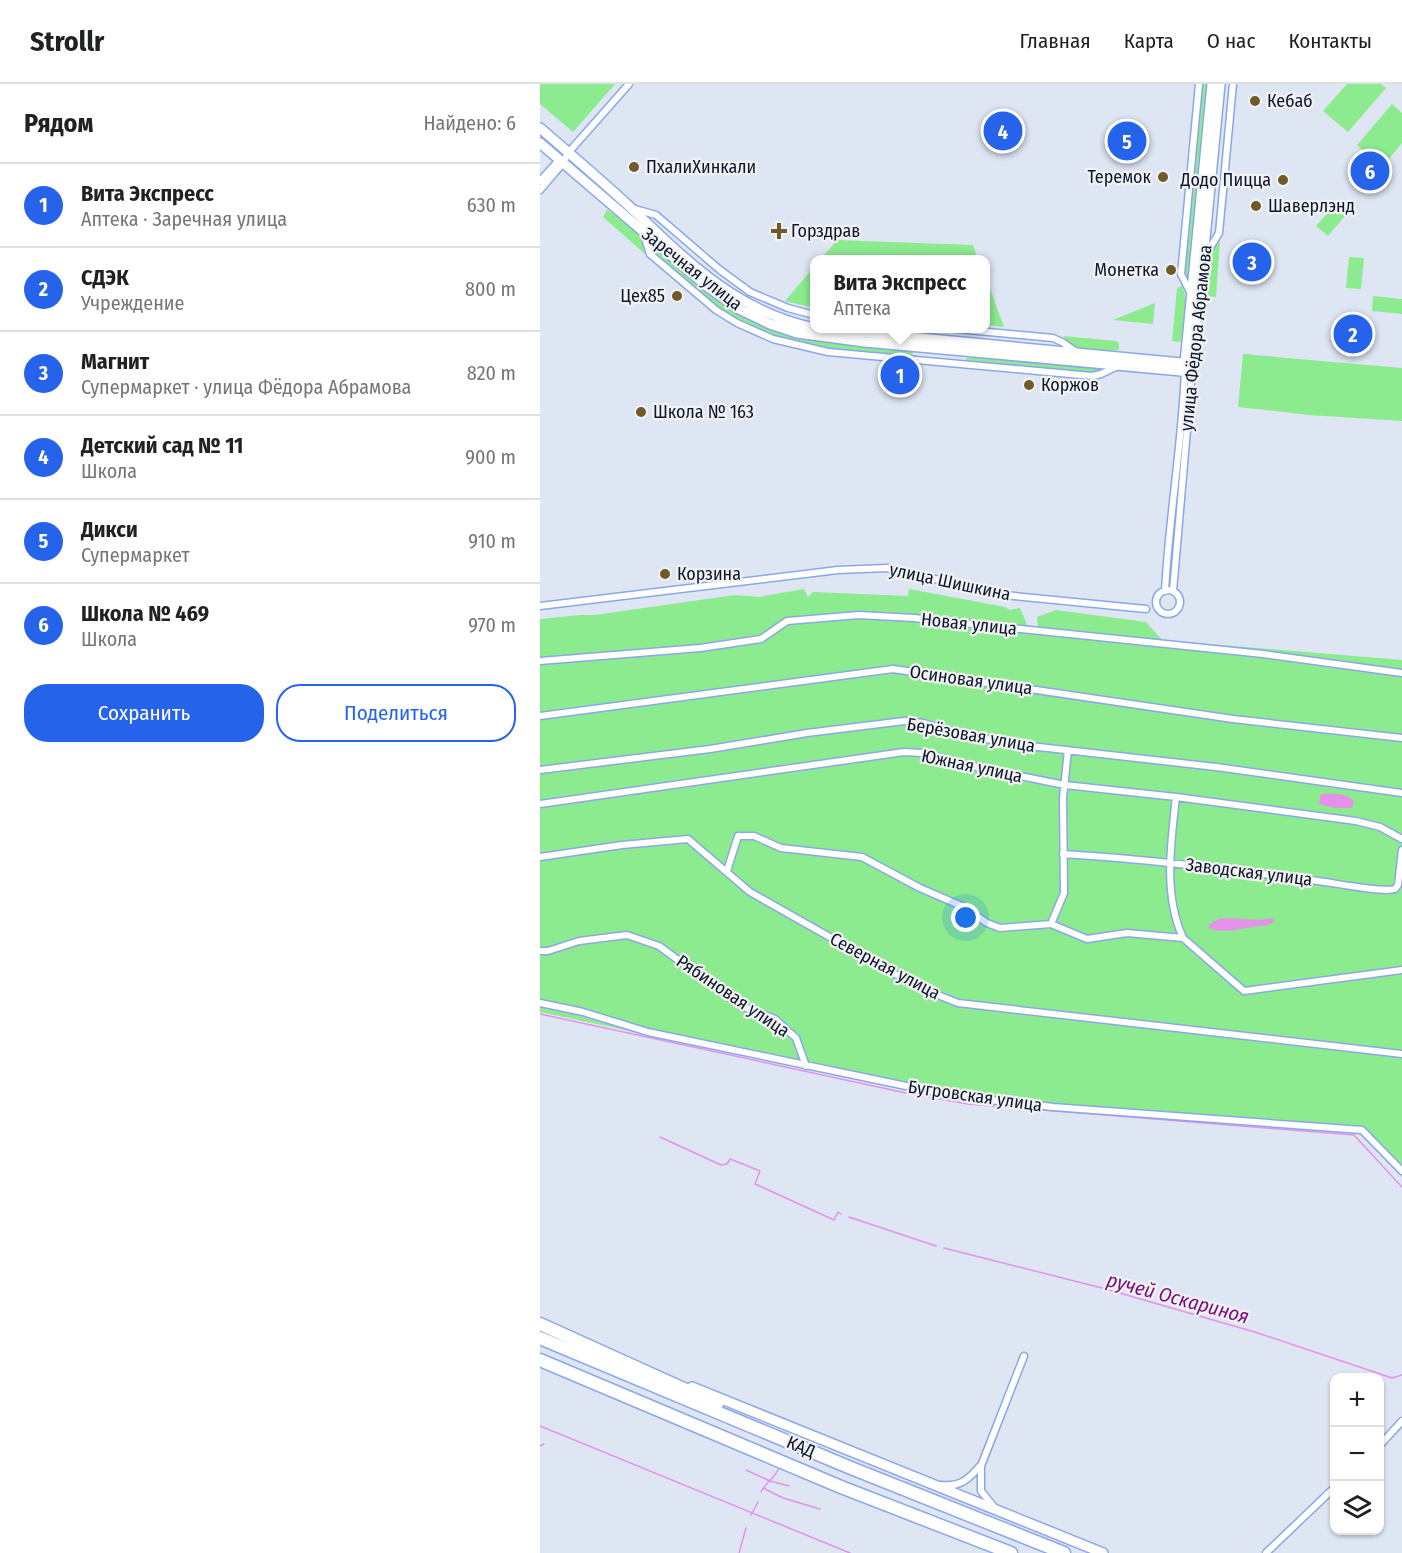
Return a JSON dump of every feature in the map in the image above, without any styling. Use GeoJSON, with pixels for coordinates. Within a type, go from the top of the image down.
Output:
{"type":"FeatureCollection","features":[{"type":"Feature","properties":{"kind":"highway"},"geometry":{"type":"LineString","coordinates":[[540,1324],[724,1407],[768,1433]]}},
{"type":"Feature","properties":{"kind":"highway","name":"КАД"},"geometry":{"type":"LineString","coordinates":[[540,1338],[1064,1553]]}},
{"type":"Feature","properties":{"kind":"highway","name":"КАД"},"geometry":{"type":"LineString","coordinates":[[540,1360],[841,1487],[1011,1553]]}},
{"type":"Feature","properties":{"kind":"street"},"geometry":{"type":"LineString","coordinates":[[540,190],[568,153],[629,84]]}},
{"type":"Feature","properties":{"kind":"street"},"geometry":{"type":"LineString","coordinates":[[1192,297],[1181,274],[1199,84]]}},
{"type":"Feature","properties":{"kind":"street","name":"улица Фёдора Абрамова"},"geometry":{"type":"LineString","coordinates":[[1173,591],[1192,297],[1212,84]]}},
{"type":"Feature","properties":{"kind":"street","name":"улица Фёдора Абрамова"},"geometry":{"type":"LineString","coordinates":[[1166,591],[1168,553],[1189,368],[1205,256],[1220,84]]}},
{"type":"Feature","properties":{"kind":"street"},"geometry":{"type":"LineString","coordinates":[[1205,256],[1219,233],[1233,84]]}},
{"type":"Feature","properties":{"kind":"street","name":"Заречная улица"},"geometry":{"type":"LineString","coordinates":[[540,128],[687,259],[729,293],[772,316],[810,327]]}},
{"type":"Feature","properties":{"kind":"street","name":"Заречная улица"},"geometry":{"type":"LineString","coordinates":[[540,143],[725,300],[754,317],[797,333],[865,342],[1119,365],[1189,368]]}},
{"type":"Feature","properties":{"kind":"street"},"geometry":{"type":"LineString","coordinates":[[540,181],[561,162]]}},
{"type":"Feature","properties":{"kind":"street"},"geometry":{"type":"LineString","coordinates":[[630,207],[656,215],[720,270],[750,292],[788,308],[810,314]]}},
{"type":"Feature","properties":{"kind":"street"},"geometry":{"type":"LineString","coordinates":[[643,231],[650,254],[716,310],[755,332],[793,346],[828,352],[1092,376],[1119,365]]}},
{"type":"Feature","properties":{"kind":"street"},"geometry":{"type":"LineString","coordinates":[[990,332],[1053,338],[1078,354]]}},
{"type":"Feature","properties":{"kind":"street","name":"Заречная улица"},"geometry":{"type":"LineString","coordinates":[[866,333],[1078,354],[1189,368]]}},
{"type":"Feature","properties":{"kind":"street","name":"улица Шишкина"},"geometry":{"type":"LineString","coordinates":[[540,606],[763,578],[887,568],[1004,595],[1146,609]]}},
{"type":"Feature","properties":{"kind":"street"},"geometry":{"type":"LineString","coordinates":[[1166,591],[1173,591],[1179,597],[1180,606],[1175,612],[1167,615],[1159,611],[1156,603],[1158,595],[1166,591]]}},
{"type":"Feature","properties":{"kind":"street","name":"Новая улица"},"geometry":{"type":"LineString","coordinates":[[540,661],[700,648],[761,639],[787,621],[859,615],[914,618],[1263,654],[1402,674]]}},
{"type":"Feature","properties":{"kind":"street","name":"Осиновая улица"},"geometry":{"type":"LineString","coordinates":[[540,716],[893,669],[1233,719],[1402,738]]}},
{"type":"Feature","properties":{"kind":"street","name":"Берёзовая улица"},"geometry":{"type":"LineString","coordinates":[[540,770],[710,749],[807,733],[904,721],[923,723],[1021,745],[1216,767],[1402,793]]}},
{"type":"Feature","properties":{"kind":"street"},"geometry":{"type":"LineString","coordinates":[[1051,924],[1064,893],[1062,820],[1068,750]]}},
{"type":"Feature","properties":{"kind":"street","name":"Южная улица"},"geometry":{"type":"LineString","coordinates":[[540,804],[904,752],[922,753],[985,769],[1065,785],[1356,821],[1380,827],[1402,838]]}},
{"type":"Feature","properties":{"kind":"street"},"geometry":{"type":"LineString","coordinates":[[1176,797],[1170,862],[1172,902],[1178,926],[1184,938],[1244,991],[1402,970]]}},
{"type":"Feature","properties":{"kind":"street"},"geometry":{"type":"LineString","coordinates":[[727,871],[738,836],[754,836],[781,848],[862,857],[920,888],[964,907],[987,923],[1000,928],[1051,924],[1087,939],[1127,933],[1184,938]]}},
{"type":"Feature","properties":{"kind":"street","name":"Северная улица"},"geometry":{"type":"LineString","coordinates":[[540,857],[622,845],[688,839],[750,892],[918,987],[958,1003],[1402,1054]]}},
{"type":"Feature","properties":{"kind":"street","name":"Заводская улица"},"geometry":{"type":"LineString","coordinates":[[1063,854],[1170,862],[1384,891],[1395,889],[1398,885],[1402,850]]}},
{"type":"Feature","properties":{"kind":"street","name":"Рябиновая улица"},"geometry":{"type":"LineString","coordinates":[[540,951],[548,951],[579,941],[627,936],[659,946],[741,1006],[775,1019],[796,1038],[806,1065]]}},
{"type":"Feature","properties":{"kind":"street","name":"Бугровская улица"},"geometry":{"type":"LineString","coordinates":[[540,1003],[583,1012],[648,1032],[954,1096],[1053,1107],[1362,1130],[1402,1171]]}},
{"type":"Feature","properties":{"kind":"street"},"geometry":{"type":"LineString","coordinates":[[1004,1515],[986,1500],[981,1491],[981,1466],[1024,1356]]}},
{"type":"Feature","properties":{"kind":"street"},"geometry":{"type":"LineString","coordinates":[[625,1361],[1103,1553]]}},
{"type":"Feature","properties":{"kind":"street"},"geometry":{"type":"LineString","coordinates":[[1384,1440],[1402,1421]]}},
{"type":"Feature","properties":{"kind":"street"},"geometry":{"type":"LineString","coordinates":[[929,1484],[953,1486],[964,1483],[981,1466]]}},
{"type":"Feature","properties":{"kind":"street"},"geometry":{"type":"LineString","coordinates":[[1266,1553],[1330,1493]]}},
{"type":"Feature","properties":{"kind":"green space"},"geometry":{"type":"Polygon","coordinates":[[[540,84],[615,84],[573,132],[540,104],[540,84]]]}},
{"type":"Feature","properties":{"kind":"green space"},"geometry":{"type":"Polygon","coordinates":[[[1202,84],[1208,84],[1190,285],[1185,272],[1202,84]]]}},
{"type":"Feature","properties":{"kind":"green space"},"geometry":{"type":"Polygon","coordinates":[[[1347,84],[1381,84],[1386,88],[1348,132],[1323,111],[1347,84]]]}},
{"type":"Feature","properties":{"kind":"green space"},"geometry":{"type":"Polygon","coordinates":[[[1392,104],[1402,113],[1402,143],[1382,167],[1357,145],[1392,104]]]}},
{"type":"Feature","properties":{"kind":"green space"},"geometry":{"type":"Polygon","coordinates":[[[1334,206],[1345,216],[1328,236],[1316,226],[1334,206]]]}},
{"type":"Feature","properties":{"kind":"green space"},"geometry":{"type":"Polygon","coordinates":[[[607,210],[627,223],[637,233],[644,246],[645,254],[603,217],[607,210]]]}},
{"type":"Feature","properties":{"kind":"green space"},"geometry":{"type":"Polygon","coordinates":[[[837,240],[973,245],[977,255],[824,255],[837,240]]]}},
{"type":"Feature","properties":{"kind":"green space"},"geometry":{"type":"Polygon","coordinates":[[[1220,240],[1216,297],[1207,296],[1208,259],[1220,240]]]}},
{"type":"Feature","properties":{"kind":"green space"},"geometry":{"type":"Polygon","coordinates":[[[651,243],[713,297],[756,323],[799,337],[913,351],[912,356],[838,350],[813,346],[766,333],[743,323],[704,297],[654,254],[651,243]]]}},
{"type":"Feature","properties":{"kind":"green space"},"geometry":{"type":"Polygon","coordinates":[[[1349,257],[1364,258],[1361,289],[1346,288],[1349,257]]]}},
{"type":"Feature","properties":{"kind":"green space"},"geometry":{"type":"Polygon","coordinates":[[[810,272],[810,307],[785,301],[810,272]]]}},
{"type":"Feature","properties":{"kind":"green space"},"geometry":{"type":"Polygon","coordinates":[[[1182,286],[1186,298],[1181,342],[1172,341],[1177,288],[1182,286]]]}},
{"type":"Feature","properties":{"kind":"green space"},"geometry":{"type":"Polygon","coordinates":[[[990,289],[1004,327],[990,325],[990,289]]]}},
{"type":"Feature","properties":{"kind":"green space"},"geometry":{"type":"Polygon","coordinates":[[[1373,296],[1402,299],[1402,314],[1372,311],[1373,296]]]}},
{"type":"Feature","properties":{"kind":"green space"},"geometry":{"type":"Polygon","coordinates":[[[1155,303],[1153,324],[1113,320],[1155,303]]]}},
{"type":"Feature","properties":{"kind":"green space"},"geometry":{"type":"Polygon","coordinates":[[[1063,336],[1116,341],[1119,343],[1119,350],[1081,348],[1068,342],[1063,336]]]}},
{"type":"Feature","properties":{"kind":"green space"},"geometry":{"type":"Polygon","coordinates":[[[1243,354],[1402,368],[1402,421],[1309,415],[1238,407],[1243,354]]]}},
{"type":"Feature","properties":{"kind":"green space"},"geometry":{"type":"Polygon","coordinates":[[[983,357],[1098,367],[1099,370],[1094,373],[966,361],[966,358],[983,357]]]}},
{"type":"Feature","properties":{"kind":"green space"},"geometry":{"type":"Polygon","coordinates":[[[804,589],[808,597],[813,592],[908,596],[909,589],[1005,607],[1010,610],[1020,608],[1028,627],[1038,629],[1037,617],[1056,610],[1146,622],[1162,640],[1402,660],[1402,1177],[1361,1132],[966,1102],[540,1012],[540,619],[595,615],[735,595],[758,597],[804,589]]]}},
{"type":"Feature","properties":{"kind":"shaded area"},"geometry":{"type":"Polygon","coordinates":[[[1321,794],[1339,794],[1347,797],[1354,802],[1352,808],[1335,808],[1319,804],[1321,794]]]}},
{"type":"Feature","properties":{"kind":"shaded area"},"geometry":{"type":"Polygon","coordinates":[[[1221,918],[1262,920],[1271,918],[1275,921],[1267,925],[1230,930],[1220,931],[1208,928],[1211,923],[1221,918]]]}},
{"type":"Feature","properties":{"kind":"waterway"},"geometry":{"type":"LineString","coordinates":[[540,1014],[906,1093],[968,1104],[1354,1135],[1402,1187]]}},
{"type":"Feature","properties":{"kind":"waterway","name":"ручей Оскариноя"},"geometry":{"type":"LineString","coordinates":[[660,1137],[721,1165],[727,1164],[730,1159],[760,1171],[755,1184],[834,1220],[838,1212],[841,1214]]}},
{"type":"Feature","properties":{"kind":"waterway","name":"ручей Оскариноя"},"geometry":{"type":"LineString","coordinates":[[849,1217],[936,1246]]}},
{"type":"Feature","properties":{"kind":"waterway","name":"ручей Оскариноя"},"geometry":{"type":"LineString","coordinates":[[944,1248],[1106,1289],[1258,1333],[1392,1378],[1402,1375]]}},
{"type":"Feature","properties":{"kind":"waterway"},"geometry":{"type":"LineString","coordinates":[[540,1426],[850,1553]]}},
{"type":"Feature","properties":{"kind":"waterway"},"geometry":{"type":"LineString","coordinates":[[540,1446],[544,1444]]}},
{"type":"Feature","properties":{"kind":"waterway"},"geometry":{"type":"LineString","coordinates":[[761,1492],[779,1468]]}},
{"type":"Feature","properties":{"kind":"waterway"},"geometry":{"type":"LineString","coordinates":[[746,1470],[770,1481],[789,1486]]}},
{"type":"Feature","properties":{"kind":"waterway"},"geometry":{"type":"LineString","coordinates":[[763,1488],[783,1498],[820,1509]]}},
{"type":"Feature","properties":{"kind":"waterway"},"geometry":{"type":"LineString","coordinates":[[751,1515],[758,1502]]}},
{"type":"Feature","properties":{"kind":"waterway"},"geometry":{"type":"LineString","coordinates":[[739,1553],[746,1528]]}},
{"type":"Feature","properties":{"kind":"place","name":"Кебаб"},"geometry":{"type":"Point","coordinates":[1255,101]}},
{"type":"Feature","properties":{"kind":"place","name":"Детский сад № 11"},"geometry":{"type":"Point","coordinates":[1003,131]}},
{"type":"Feature","properties":{"kind":"place","name":"Дикси"},"geometry":{"type":"Point","coordinates":[1127,141]}},
{"type":"Feature","properties":{"kind":"place","name":"ПхалиХинкали"},"geometry":{"type":"Point","coordinates":[634,167]}},
{"type":"Feature","properties":{"kind":"place","name":"Школа № 469"},"geometry":{"type":"Point","coordinates":[1370,171]}},
{"type":"Feature","properties":{"kind":"place","name":"Теремок"},"geometry":{"type":"Point","coordinates":[1163,177]}},
{"type":"Feature","properties":{"kind":"place","name":"Додо Пицца"},"geometry":{"type":"Point","coordinates":[1283,180]}},
{"type":"Feature","properties":{"kind":"place","name":"Шаверлэнд"},"geometry":{"type":"Point","coordinates":[1256,206]}},
{"type":"Feature","properties":{"kind":"place","name":"Горздрав"},"geometry":{"type":"Point","coordinates":[779,231]}},
{"type":"Feature","properties":{"kind":"place","name":"Магнит"},"geometry":{"type":"Point","coordinates":[1252,262]}},
{"type":"Feature","properties":{"kind":"place","name":"Монетка"},"geometry":{"type":"Point","coordinates":[1171,270]}},
{"type":"Feature","properties":{"kind":"place","name":"Цех85"},"geometry":{"type":"Point","coordinates":[677,296]}},
{"type":"Feature","properties":{"kind":"place","name":"СДЭК"},"geometry":{"type":"Point","coordinates":[1353,334]}},
{"type":"Feature","properties":{"kind":"place","name":"Вита Экспресс"},"geometry":{"type":"Point","coordinates":[900,375]}},
{"type":"Feature","properties":{"kind":"place","name":"Коржов"},"geometry":{"type":"Point","coordinates":[1029,385]}},
{"type":"Feature","properties":{"kind":"place","name":"Школа № 163"},"geometry":{"type":"Point","coordinates":[641,412]}},
{"type":"Feature","properties":{"kind":"place","name":"Корзина"},"geometry":{"type":"Point","coordinates":[665,574]}}]}
